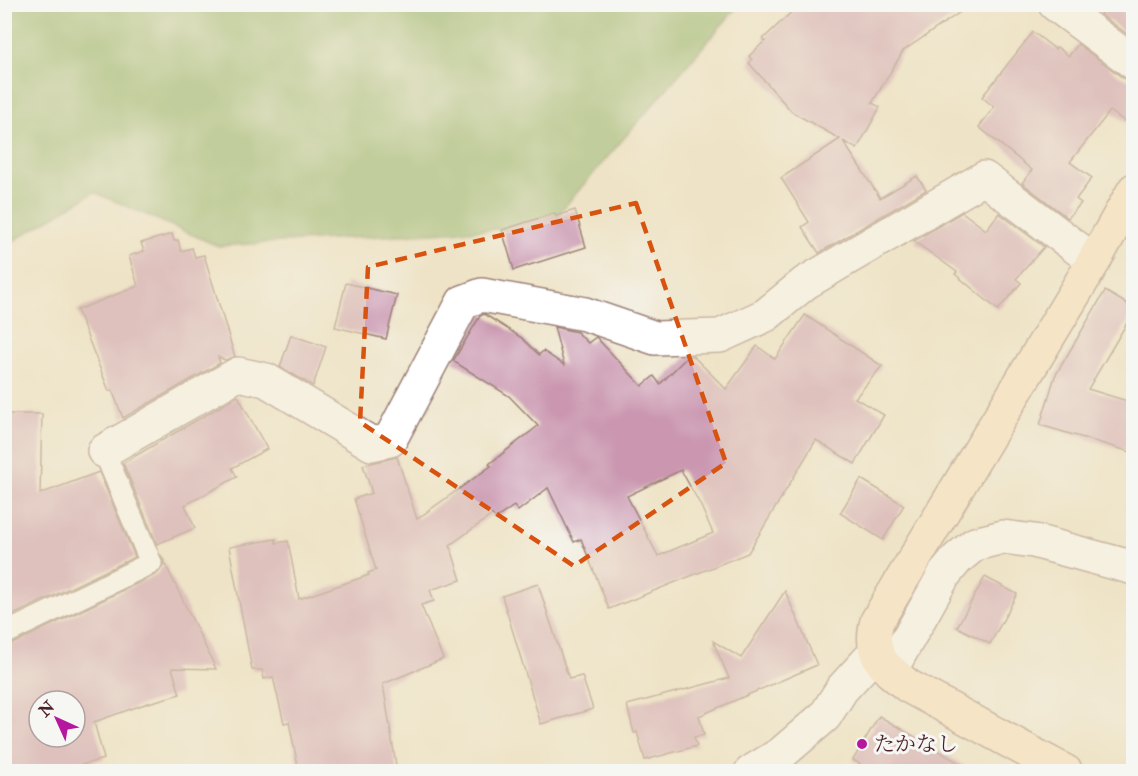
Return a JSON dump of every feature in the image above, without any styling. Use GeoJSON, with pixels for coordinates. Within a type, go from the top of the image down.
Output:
{"type":"FeatureCollection","features":[{"type":"Feature","properties":{"kind":"street"},"geometry":{"type":"LineString","coordinates":[[1055,4],[1134,63]]}},
{"type":"Feature","properties":{"kind":"street"},"geometry":{"type":"LineString","coordinates":[[104,451],[238,374],[267,380],[372,444],[390,440],[463,302],[482,295],[585,314],[655,338],[720,336],[765,315],[806,283],[984,178],[1094,261]]}},
{"type":"Feature","properties":{"kind":"street"},"geometry":{"type":"LineString","coordinates":[[1066,771],[908,686],[882,662],[873,637],[877,621],[1094,261],[1134,190]]}},
{"type":"Feature","properties":{"kind":"street"},"geometry":{"type":"LineString","coordinates":[[751,771],[782,753],[825,716],[842,689],[882,662],[944,575],[958,558],[975,544],[1002,537],[1034,541],[1134,568]]}},
{"type":"Feature","properties":{"kind":"lane"},"geometry":{"type":"LineString","coordinates":[[4,634],[151,563],[104,451]]}},
{"type":"Feature","properties":{"kind":"highlighted area"},"geometry":{"type":"Polygon","coordinates":[[[636,203],[726,463],[574,566],[360,422],[368,267],[636,203]]]}},
{"type":"Feature","properties":{"kind":"green space"},"geometry":{"type":"Polygon","coordinates":[[[4,5],[739,5],[548,226],[218,246],[94,192],[5,246],[4,5]]]}},
{"type":"Feature","properties":{"kind":"building"},"geometry":{"type":"Polygon","coordinates":[[[800,4],[972,4],[903,51],[872,103],[880,107],[857,149],[843,141],[880,198],[917,176],[926,190],[819,253],[802,227],[809,222],[781,178],[840,139],[792,112],[749,63],[752,60],[749,56],[765,41],[763,39],[800,4]]]}},
{"type":"Feature","properties":{"kind":"building"},"geometry":{"type":"Polygon","coordinates":[[[1108,4],[1134,4],[1134,39],[1100,14],[1108,4]]]}},
{"type":"Feature","properties":{"kind":"building"},"geometry":{"type":"Polygon","coordinates":[[[1033,32],[1055,49],[1057,47],[1069,56],[1078,44],[1123,78],[1134,81],[1134,128],[1110,111],[1070,162],[1092,178],[1076,199],[1081,203],[1068,218],[1022,183],[1032,170],[979,127],[994,107],[982,97],[1033,32]]]}},
{"type":"Feature","properties":{"kind":"building"},"geometry":{"type":"Polygon","coordinates":[[[575,210],[586,247],[514,270],[502,230],[555,213],[556,216],[575,210]]]}},
{"type":"Feature","properties":{"kind":"building"},"geometry":{"type":"Polygon","coordinates":[[[962,212],[986,230],[999,213],[1044,247],[1016,279],[1021,283],[998,310],[955,274],[957,272],[914,241],[962,212]]]}},
{"type":"Feature","properties":{"kind":"building"},"geometry":{"type":"Polygon","coordinates":[[[172,234],[174,241],[178,240],[181,251],[192,248],[195,257],[204,255],[235,357],[225,360],[218,357],[220,363],[123,418],[112,390],[109,391],[77,310],[138,286],[129,256],[144,251],[141,243],[172,234]]]}},
{"type":"Feature","properties":{"kind":"building"},"geometry":{"type":"Polygon","coordinates":[[[346,283],[397,295],[386,339],[335,327],[346,283]]]}},
{"type":"Feature","properties":{"kind":"building"},"geometry":{"type":"Polygon","coordinates":[[[1105,291],[1134,308],[1134,311],[1088,389],[1134,403],[1134,453],[1040,425],[1055,376],[1105,291]]]}},
{"type":"Feature","properties":{"kind":"building"},"geometry":{"type":"Polygon","coordinates":[[[484,314],[522,338],[539,355],[543,351],[564,365],[554,327],[577,332],[588,343],[596,337],[642,386],[654,376],[660,384],[688,356],[693,356],[726,389],[757,346],[775,359],[805,315],[882,366],[855,398],[884,415],[855,464],[816,440],[748,553],[609,609],[581,539],[574,542],[548,488],[518,511],[514,506],[495,519],[492,515],[450,545],[461,580],[430,590],[434,601],[421,605],[443,659],[383,684],[397,771],[310,771],[309,765],[298,767],[289,722],[284,723],[273,677],[264,679],[262,670],[252,670],[229,547],[276,539],[276,543],[288,541],[299,599],[369,575],[368,573],[376,570],[354,499],[372,493],[363,465],[397,457],[417,519],[491,466],[489,464],[538,426],[509,396],[453,361],[480,316],[484,314]],[[681,470],[627,496],[658,556],[713,533],[681,470]]]}},
{"type":"Feature","properties":{"kind":"building"},"geometry":{"type":"Polygon","coordinates":[[[291,335],[326,347],[313,386],[280,367],[291,335]]]}},
{"type":"Feature","properties":{"kind":"building"},"geometry":{"type":"Polygon","coordinates":[[[238,396],[267,449],[232,468],[237,477],[185,505],[195,528],[157,544],[123,463],[238,396]]]}},
{"type":"Feature","properties":{"kind":"building"},"geometry":{"type":"Polygon","coordinates":[[[4,414],[42,414],[40,494],[99,472],[135,557],[11,616],[4,587],[4,414]]]}},
{"type":"Feature","properties":{"kind":"building"},"geometry":{"type":"Polygon","coordinates":[[[861,479],[904,505],[883,540],[840,513],[861,479]]]}},
{"type":"Feature","properties":{"kind":"building"},"geometry":{"type":"Polygon","coordinates":[[[161,555],[216,669],[172,668],[180,694],[94,722],[104,759],[81,765],[83,771],[10,771],[4,749],[4,648],[157,574],[164,565],[161,555]]]}},
{"type":"Feature","properties":{"kind":"building"},"geometry":{"type":"Polygon","coordinates":[[[985,577],[1017,594],[990,644],[957,627],[985,577]]]}},
{"type":"Feature","properties":{"kind":"building"},"geometry":{"type":"Polygon","coordinates":[[[538,584],[569,679],[582,676],[593,709],[541,724],[502,596],[538,584]]]}},
{"type":"Feature","properties":{"kind":"building"},"geometry":{"type":"Polygon","coordinates":[[[785,591],[817,665],[699,716],[704,735],[694,737],[697,746],[645,760],[637,732],[634,733],[627,705],[729,678],[713,641],[741,658],[785,591]]]}},
{"type":"Feature","properties":{"kind":"building"},"geometry":{"type":"Polygon","coordinates":[[[879,716],[973,771],[872,771],[853,760],[879,716]]]}},
{"type":"Feature","properties":{"kind":"place","name":"たかなし"},"geometry":{"type":"Point","coordinates":[862,744]}}]}
